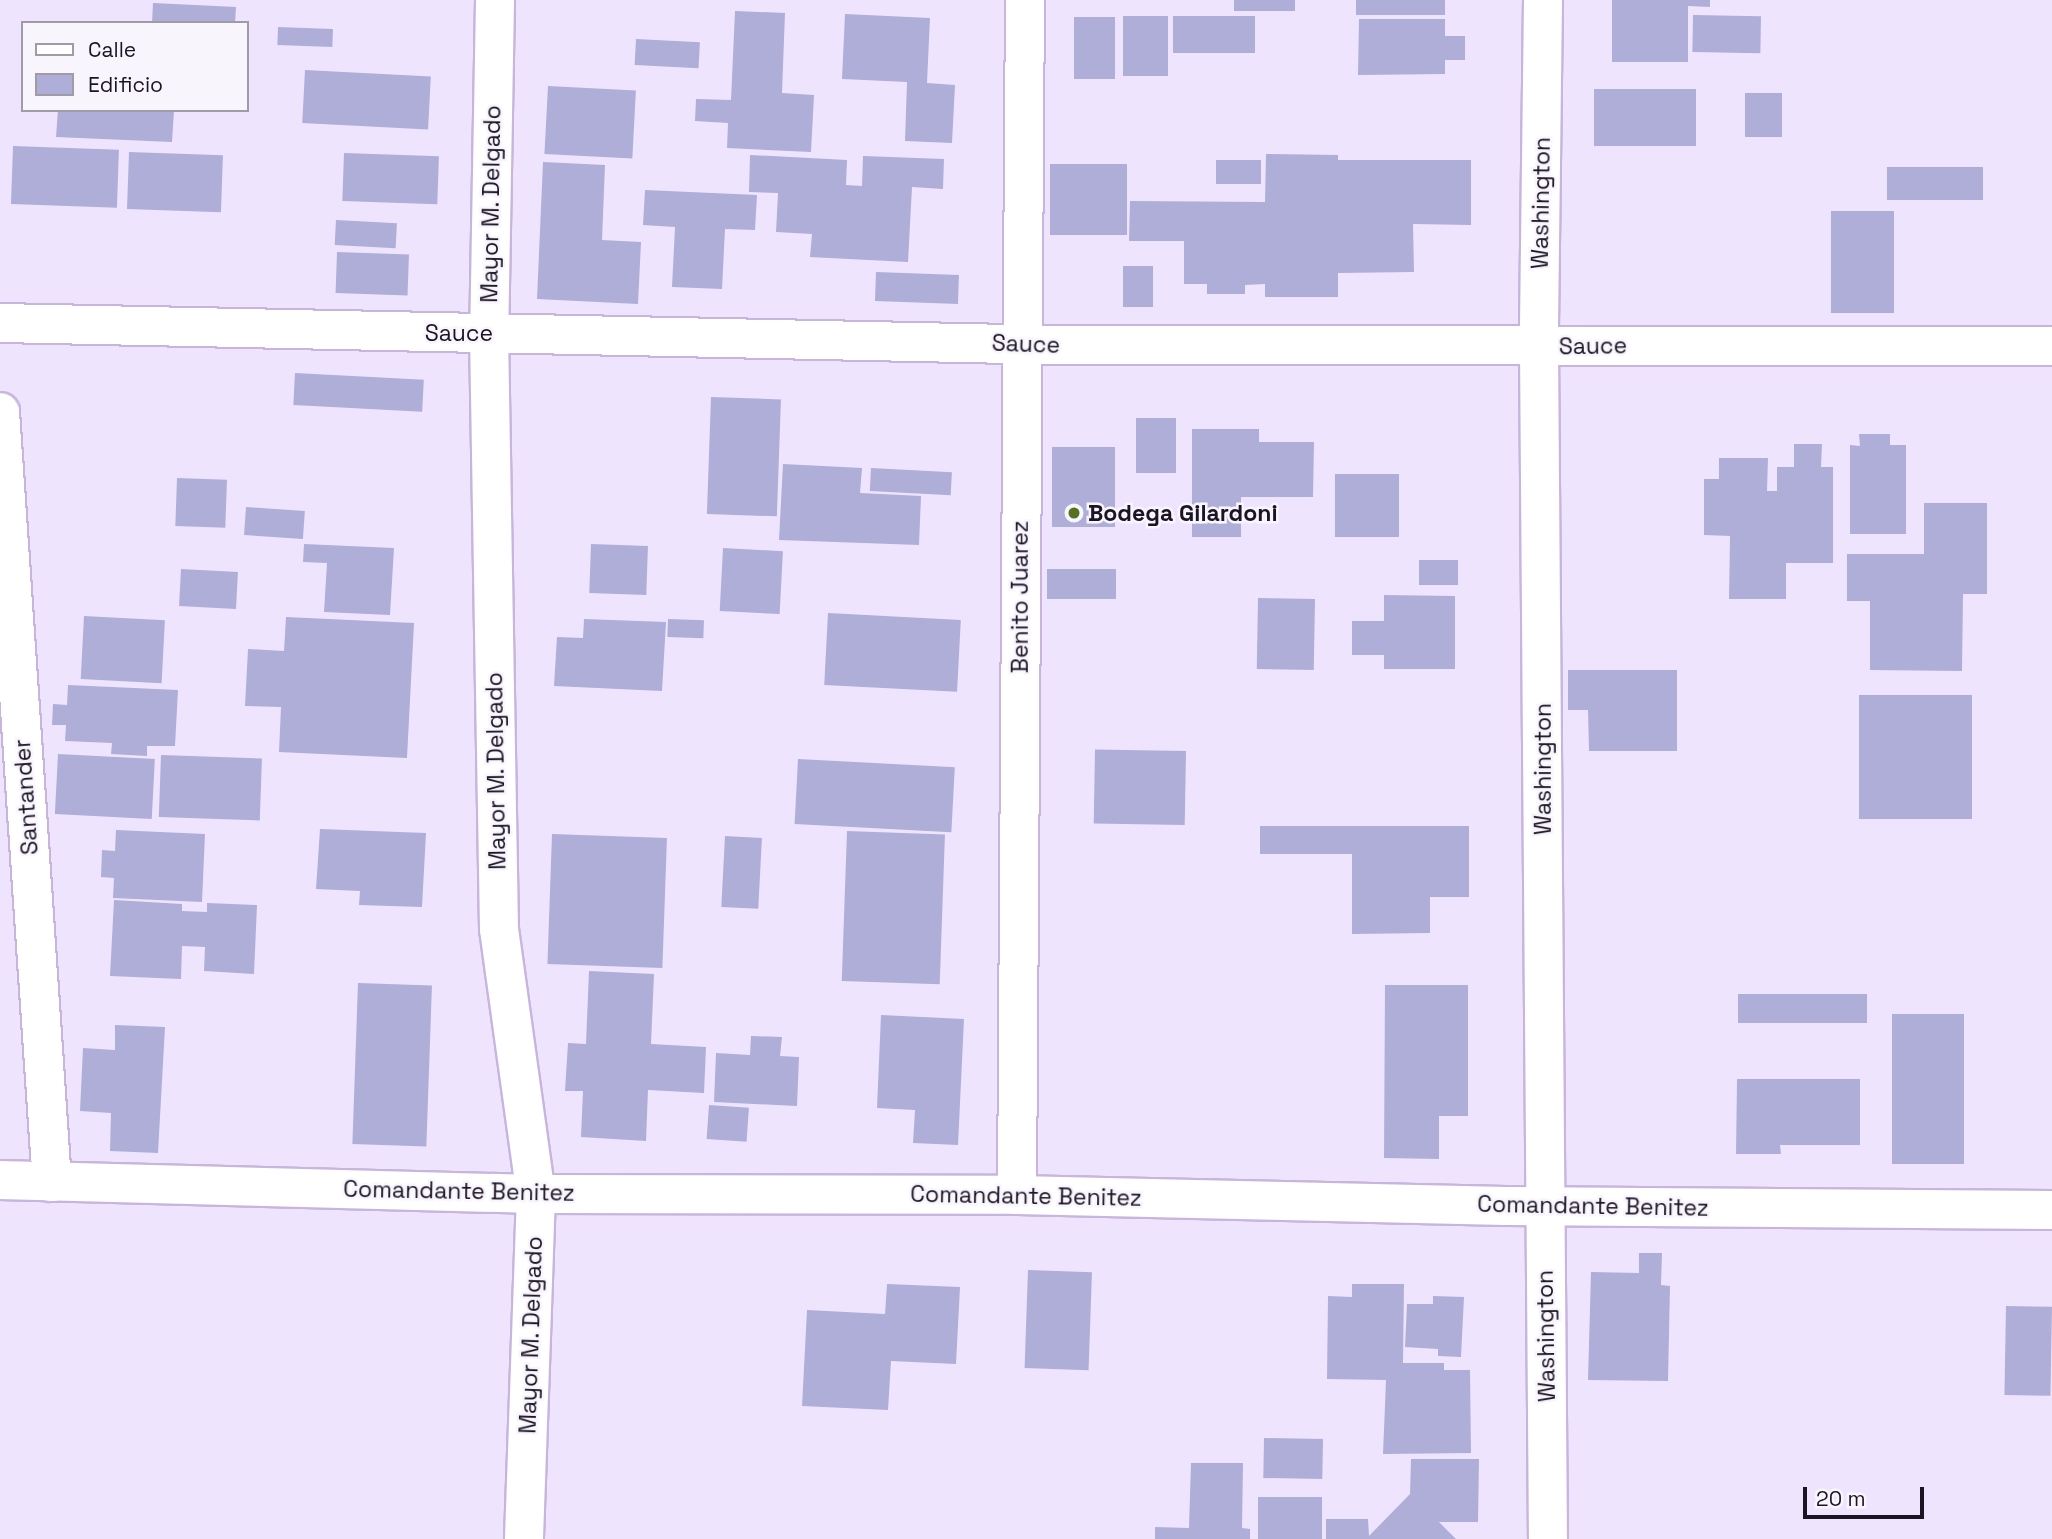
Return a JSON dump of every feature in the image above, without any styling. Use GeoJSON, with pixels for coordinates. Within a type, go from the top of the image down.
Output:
{"type":"FeatureCollection","features":[{"type":"Feature","properties":{"kind":"street","name":"Mayor M. Delgado"},"geometry":{"type":"LineString","coordinates":[[495,0],[489,333],[499,929],[536,1194],[524,1539]]}},
{"type":"Feature","properties":{"kind":"street","name":"Benito Juarez"},"geometry":{"type":"LineString","coordinates":[[1017,1195],[1025,0]]}},
{"type":"Feature","properties":{"kind":"street","name":"Washington"},"geometry":{"type":"LineString","coordinates":[[1543,0],[1539,347],[1548,1539]]}},
{"type":"Feature","properties":{"kind":"street","name":"Sauce"},"geometry":{"type":"LineString","coordinates":[[0,323],[1021,344],[2052,346]]}},
{"type":"Feature","properties":{"kind":"street","name":"Santander"},"geometry":{"type":"LineString","coordinates":[[0,412],[52,1182]]}},
{"type":"Feature","properties":{"kind":"street","name":"Comandante Benitez"},"geometry":{"type":"LineString","coordinates":[[0,1180],[536,1194],[1017,1195],[1545,1206],[2052,1210]]}},
{"type":"Feature","properties":{"kind":"building"},"geometry":{"type":"Polygon","coordinates":[[[1234,0],[1295,0],[1295,11],[1234,11],[1234,0]]]}},
{"type":"Feature","properties":{"kind":"building"},"geometry":{"type":"Polygon","coordinates":[[[1356,0],[1445,0],[1445,15],[1356,15],[1356,0]]]}},
{"type":"Feature","properties":{"kind":"building"},"geometry":{"type":"Polygon","coordinates":[[[1612,0],[1710,0],[1710,7],[1688,6],[1688,62],[1612,62],[1612,0]]]}},
{"type":"Feature","properties":{"kind":"building"},"geometry":{"type":"Polygon","coordinates":[[[153,3],[236,7],[235,21],[152,21],[153,3]]]}},
{"type":"Feature","properties":{"kind":"building"},"geometry":{"type":"Polygon","coordinates":[[[735,11],[785,13],[782,93],[814,95],[811,152],[727,148],[728,123],[695,121],[696,99],[731,100],[735,11]]]}},
{"type":"Feature","properties":{"kind":"building"},"geometry":{"type":"Polygon","coordinates":[[[845,14],[930,18],[927,83],[955,85],[952,143],[905,141],[907,82],[842,79],[845,14]]]}},
{"type":"Feature","properties":{"kind":"building"},"geometry":{"type":"Polygon","coordinates":[[[1693,15],[1761,16],[1760,53],[1692,52],[1693,15]]]}},
{"type":"Feature","properties":{"kind":"building"},"geometry":{"type":"Polygon","coordinates":[[[1123,16],[1168,16],[1168,76],[1123,76],[1123,16]]]}},
{"type":"Feature","properties":{"kind":"building"},"geometry":{"type":"Polygon","coordinates":[[[1173,16],[1255,16],[1255,53],[1173,53],[1173,16]]]}},
{"type":"Feature","properties":{"kind":"building"},"geometry":{"type":"Polygon","coordinates":[[[1074,17],[1115,17],[1115,79],[1074,79],[1074,17]]]}},
{"type":"Feature","properties":{"kind":"building"},"geometry":{"type":"Polygon","coordinates":[[[1359,19],[1445,19],[1445,36],[1465,36],[1465,60],[1445,60],[1445,74],[1358,75],[1359,19]]]}},
{"type":"Feature","properties":{"kind":"building"},"geometry":{"type":"Polygon","coordinates":[[[278,27],[333,29],[332,47],[277,45],[278,27]]]}},
{"type":"Feature","properties":{"kind":"building"},"geometry":{"type":"Polygon","coordinates":[[[636,39],[700,42],[699,68],[635,65],[636,39]]]}},
{"type":"Feature","properties":{"kind":"building"},"geometry":{"type":"Polygon","coordinates":[[[305,70],[431,77],[428,130],[302,123],[305,70]]]}},
{"type":"Feature","properties":{"kind":"building"},"geometry":{"type":"Polygon","coordinates":[[[548,86],[636,91],[632,159],[544,154],[548,86]]]}},
{"type":"Feature","properties":{"kind":"building"},"geometry":{"type":"Polygon","coordinates":[[[1594,89],[1696,89],[1696,146],[1594,146],[1594,89]]]}},
{"type":"Feature","properties":{"kind":"building"},"geometry":{"type":"Polygon","coordinates":[[[1745,93],[1782,93],[1782,137],[1745,137],[1745,93]]]}},
{"type":"Feature","properties":{"kind":"building"},"geometry":{"type":"Polygon","coordinates":[[[58,112],[174,112],[172,142],[56,137],[58,112]]]}},
{"type":"Feature","properties":{"kind":"building"},"geometry":{"type":"Polygon","coordinates":[[[13,146],[119,150],[117,208],[11,204],[13,146]]]}},
{"type":"Feature","properties":{"kind":"building"},"geometry":{"type":"Polygon","coordinates":[[[129,152],[223,155],[221,212],[127,209],[129,152]]]}},
{"type":"Feature","properties":{"kind":"building"},"geometry":{"type":"Polygon","coordinates":[[[344,153],[439,156],[437,204],[342,201],[344,153]]]}},
{"type":"Feature","properties":{"kind":"building"},"geometry":{"type":"Polygon","coordinates":[[[1266,154],[1338,155],[1338,160],[1471,160],[1471,225],[1413,224],[1414,272],[1338,273],[1338,297],[1265,297],[1265,284],[1245,285],[1245,294],[1207,294],[1207,284],[1184,284],[1184,241],[1129,241],[1130,201],[1265,202],[1266,154]]]}},
{"type":"Feature","properties":{"kind":"building"},"geometry":{"type":"Polygon","coordinates":[[[750,155],[847,160],[846,185],[862,186],[863,156],[944,159],[943,189],[912,187],[908,262],[810,257],[812,234],[776,232],[778,193],[749,192],[750,155]]]}},
{"type":"Feature","properties":{"kind":"building"},"geometry":{"type":"Polygon","coordinates":[[[1216,160],[1261,160],[1261,184],[1216,184],[1216,160]]]}},
{"type":"Feature","properties":{"kind":"building"},"geometry":{"type":"Polygon","coordinates":[[[543,162],[605,165],[602,240],[641,242],[638,304],[537,299],[543,162]]]}},
{"type":"Feature","properties":{"kind":"building"},"geometry":{"type":"Polygon","coordinates":[[[1050,164],[1127,164],[1127,235],[1050,235],[1050,164]]]}},
{"type":"Feature","properties":{"kind":"building"},"geometry":{"type":"Polygon","coordinates":[[[1887,167],[1983,167],[1983,200],[1887,200],[1887,167]]]}},
{"type":"Feature","properties":{"kind":"building"},"geometry":{"type":"Polygon","coordinates":[[[645,190],[757,195],[755,230],[725,229],[722,289],[672,287],[675,227],[643,225],[645,190]]]}},
{"type":"Feature","properties":{"kind":"building"},"geometry":{"type":"Polygon","coordinates":[[[1831,211],[1894,211],[1894,313],[1831,313],[1831,211]]]}},
{"type":"Feature","properties":{"kind":"building"},"geometry":{"type":"Polygon","coordinates":[[[336,220],[397,223],[396,248],[335,245],[336,220]]]}},
{"type":"Feature","properties":{"kind":"building"},"geometry":{"type":"Polygon","coordinates":[[[337,252],[409,255],[408,295],[336,293],[337,252]]]}},
{"type":"Feature","properties":{"kind":"building"},"geometry":{"type":"Polygon","coordinates":[[[1123,266],[1153,266],[1153,307],[1123,307],[1123,266]]]}},
{"type":"Feature","properties":{"kind":"building"},"geometry":{"type":"Polygon","coordinates":[[[876,272],[959,275],[958,304],[875,301],[876,272]]]}},
{"type":"Feature","properties":{"kind":"building"},"geometry":{"type":"Polygon","coordinates":[[[295,373],[424,380],[422,412],[293,405],[295,373]]]}},
{"type":"Feature","properties":{"kind":"building"},"geometry":{"type":"Polygon","coordinates":[[[711,397],[781,399],[777,516],[707,514],[711,397]]]}},
{"type":"Feature","properties":{"kind":"building"},"geometry":{"type":"Polygon","coordinates":[[[1136,418],[1176,418],[1176,473],[1136,473],[1136,418]]]}},
{"type":"Feature","properties":{"kind":"building"},"geometry":{"type":"Polygon","coordinates":[[[1192,429],[1259,429],[1259,442],[1314,442],[1313,497],[1241,497],[1241,537],[1192,537],[1192,429]]]}},
{"type":"Feature","properties":{"kind":"building"},"geometry":{"type":"Polygon","coordinates":[[[1859,434],[1890,434],[1890,445],[1906,445],[1906,534],[1850,534],[1850,445],[1860,446],[1859,434]]]}},
{"type":"Feature","properties":{"kind":"building"},"geometry":{"type":"Polygon","coordinates":[[[1794,444],[1822,444],[1821,467],[1833,467],[1833,563],[1786,563],[1786,599],[1729,599],[1730,536],[1704,535],[1704,479],[1719,479],[1719,458],[1768,458],[1767,491],[1777,491],[1777,467],[1794,467],[1794,444]]]}},
{"type":"Feature","properties":{"kind":"building"},"geometry":{"type":"Polygon","coordinates":[[[1052,447],[1115,447],[1115,527],[1052,527],[1052,447]]]}},
{"type":"Feature","properties":{"kind":"building"},"geometry":{"type":"Polygon","coordinates":[[[783,464],[862,468],[860,493],[921,496],[919,545],[779,540],[783,464]]]}},
{"type":"Feature","properties":{"kind":"building"},"geometry":{"type":"Polygon","coordinates":[[[871,468],[952,472],[951,495],[870,491],[871,468]]]}},
{"type":"Feature","properties":{"kind":"building"},"geometry":{"type":"Polygon","coordinates":[[[1335,474],[1399,474],[1399,537],[1335,537],[1335,474]]]}},
{"type":"Feature","properties":{"kind":"building"},"geometry":{"type":"Polygon","coordinates":[[[177,478],[227,480],[225,528],[175,526],[177,478]]]}},
{"type":"Feature","properties":{"kind":"building"},"geometry":{"type":"Polygon","coordinates":[[[1924,503],[1987,503],[1987,594],[1963,594],[1962,671],[1870,670],[1870,601],[1847,601],[1847,554],[1924,554],[1924,503]]]}},
{"type":"Feature","properties":{"kind":"building"},"geometry":{"type":"Polygon","coordinates":[[[246,507],[305,511],[303,539],[244,535],[246,507]]]}},
{"type":"Feature","properties":{"kind":"building"},"geometry":{"type":"Polygon","coordinates":[[[304,544],[394,548],[390,615],[324,612],[327,563],[303,562],[304,544]]]}},
{"type":"Feature","properties":{"kind":"building"},"geometry":{"type":"Polygon","coordinates":[[[591,544],[648,546],[646,595],[589,593],[591,544]]]}},
{"type":"Feature","properties":{"kind":"building"},"geometry":{"type":"Polygon","coordinates":[[[723,548],[783,551],[780,614],[720,611],[723,548]]]}},
{"type":"Feature","properties":{"kind":"building"},"geometry":{"type":"Polygon","coordinates":[[[1419,560],[1458,560],[1458,585],[1419,585],[1419,560]]]}},
{"type":"Feature","properties":{"kind":"building"},"geometry":{"type":"Polygon","coordinates":[[[181,569],[238,572],[236,609],[179,606],[181,569]]]}},
{"type":"Feature","properties":{"kind":"building"},"geometry":{"type":"Polygon","coordinates":[[[1047,569],[1116,569],[1116,599],[1047,599],[1047,569]]]}},
{"type":"Feature","properties":{"kind":"building"},"geometry":{"type":"Polygon","coordinates":[[[1384,595],[1455,596],[1455,669],[1384,669],[1384,655],[1352,655],[1352,621],[1384,621],[1384,595]]]}},
{"type":"Feature","properties":{"kind":"building"},"geometry":{"type":"Polygon","coordinates":[[[1258,598],[1315,599],[1314,670],[1257,669],[1258,598]]]}},
{"type":"Feature","properties":{"kind":"building"},"geometry":{"type":"Polygon","coordinates":[[[828,613],[961,620],[957,692],[824,685],[828,613]]]}},
{"type":"Feature","properties":{"kind":"building"},"geometry":{"type":"Polygon","coordinates":[[[84,616],[165,620],[162,683],[81,679],[84,616]]]}},
{"type":"Feature","properties":{"kind":"building"},"geometry":{"type":"Polygon","coordinates":[[[286,617],[414,623],[407,758],[279,752],[281,707],[245,706],[248,649],[284,651],[286,617]]]}},
{"type":"Feature","properties":{"kind":"building"},"geometry":{"type":"Polygon","coordinates":[[[584,619],[666,622],[662,691],[554,686],[557,637],[583,638],[584,619]]]}},
{"type":"Feature","properties":{"kind":"building"},"geometry":{"type":"Polygon","coordinates":[[[668,619],[704,620],[703,638],[667,637],[668,619]]]}},
{"type":"Feature","properties":{"kind":"building"},"geometry":{"type":"Polygon","coordinates":[[[1568,670],[1677,670],[1677,751],[1589,751],[1588,710],[1568,710],[1568,670]]]}},
{"type":"Feature","properties":{"kind":"building"},"geometry":{"type":"Polygon","coordinates":[[[68,685],[178,690],[175,746],[147,746],[147,756],[111,754],[112,743],[65,741],[66,725],[52,725],[53,704],[67,705],[68,685]]]}},
{"type":"Feature","properties":{"kind":"building"},"geometry":{"type":"Polygon","coordinates":[[[1859,695],[1972,695],[1972,819],[1859,819],[1859,695]]]}},
{"type":"Feature","properties":{"kind":"building"},"geometry":{"type":"Polygon","coordinates":[[[1095,749],[1186,751],[1185,825],[1094,823],[1095,749]]]}},
{"type":"Feature","properties":{"kind":"building"},"geometry":{"type":"Polygon","coordinates":[[[58,754],[155,759],[152,819],[55,814],[58,754]]]}},
{"type":"Feature","properties":{"kind":"building"},"geometry":{"type":"Polygon","coordinates":[[[161,755],[262,759],[260,820],[159,817],[161,755]]]}},
{"type":"Feature","properties":{"kind":"building"},"geometry":{"type":"Polygon","coordinates":[[[798,759],[955,767],[951,832],[795,824],[798,759]]]}},
{"type":"Feature","properties":{"kind":"building"},"geometry":{"type":"Polygon","coordinates":[[[1260,826],[1469,826],[1469,897],[1430,897],[1430,933],[1352,934],[1352,854],[1260,854],[1260,826]]]}},
{"type":"Feature","properties":{"kind":"building"},"geometry":{"type":"Polygon","coordinates":[[[320,829],[426,833],[422,907],[359,905],[360,891],[316,889],[320,829]]]}},
{"type":"Feature","properties":{"kind":"building"},"geometry":{"type":"Polygon","coordinates":[[[116,830],[205,834],[202,902],[113,898],[114,878],[101,877],[102,850],[115,851],[116,830]]]}},
{"type":"Feature","properties":{"kind":"building"},"geometry":{"type":"Polygon","coordinates":[[[847,831],[945,834],[940,984],[842,981],[847,831]]]}},
{"type":"Feature","properties":{"kind":"building"},"geometry":{"type":"Polygon","coordinates":[[[552,834],[667,838],[662,968],[547,964],[552,834]]]}},
{"type":"Feature","properties":{"kind":"building"},"geometry":{"type":"Polygon","coordinates":[[[725,836],[762,838],[758,909],[721,907],[725,836]]]}},
{"type":"Feature","properties":{"kind":"building"},"geometry":{"type":"Polygon","coordinates":[[[114,900],[182,904],[182,911],[207,912],[207,903],[257,905],[254,974],[204,971],[205,947],[182,946],[181,979],[110,976],[114,900]]]}},
{"type":"Feature","properties":{"kind":"building"},"geometry":{"type":"Polygon","coordinates":[[[589,971],[654,974],[651,1044],[706,1047],[704,1093],[648,1090],[646,1141],[581,1137],[583,1091],[565,1091],[568,1043],[586,1044],[589,971]]]}},
{"type":"Feature","properties":{"kind":"building"},"geometry":{"type":"Polygon","coordinates":[[[358,983],[432,986],[426,1146],[352,1144],[358,983]]]}},
{"type":"Feature","properties":{"kind":"building"},"geometry":{"type":"Polygon","coordinates":[[[1385,985],[1468,985],[1468,1116],[1439,1116],[1439,1159],[1384,1158],[1385,985]]]}},
{"type":"Feature","properties":{"kind":"building"},"geometry":{"type":"Polygon","coordinates":[[[1738,994],[1867,994],[1867,1023],[1738,1023],[1738,994]]]}},
{"type":"Feature","properties":{"kind":"building"},"geometry":{"type":"Polygon","coordinates":[[[1892,1014],[1964,1014],[1964,1164],[1892,1164],[1892,1014]]]}},
{"type":"Feature","properties":{"kind":"building"},"geometry":{"type":"Polygon","coordinates":[[[881,1015],[964,1019],[958,1145],[913,1143],[915,1110],[877,1108],[881,1015]]]}},
{"type":"Feature","properties":{"kind":"building"},"geometry":{"type":"Polygon","coordinates":[[[115,1025],[165,1027],[158,1153],[110,1151],[111,1113],[80,1111],[83,1048],[115,1050],[115,1025]]]}},
{"type":"Feature","properties":{"kind":"building"},"geometry":{"type":"Polygon","coordinates":[[[751,1036],[782,1037],[780,1056],[799,1057],[797,1106],[714,1102],[716,1053],[750,1055],[751,1036]]]}},
{"type":"Feature","properties":{"kind":"building"},"geometry":{"type":"Polygon","coordinates":[[[1737,1079],[1860,1079],[1860,1145],[1780,1145],[1781,1154],[1736,1154],[1737,1079]]]}},
{"type":"Feature","properties":{"kind":"building"},"geometry":{"type":"Polygon","coordinates":[[[709,1105],[749,1108],[747,1142],[707,1139],[709,1105]]]}},
{"type":"Feature","properties":{"kind":"building"},"geometry":{"type":"Polygon","coordinates":[[[1639,1253],[1662,1253],[1661,1285],[1670,1286],[1668,1381],[1588,1380],[1591,1272],[1639,1273],[1639,1253]]]}},
{"type":"Feature","properties":{"kind":"building"},"geometry":{"type":"Polygon","coordinates":[[[1028,1270],[1092,1272],[1089,1370],[1025,1368],[1028,1270]]]}},
{"type":"Feature","properties":{"kind":"building"},"geometry":{"type":"Polygon","coordinates":[[[887,1284],[960,1287],[956,1364],[891,1361],[888,1410],[802,1406],[807,1310],[885,1314],[887,1284]]]}},
{"type":"Feature","properties":{"kind":"building"},"geometry":{"type":"Polygon","coordinates":[[[1352,1284],[1404,1284],[1403,1363],[1444,1363],[1444,1370],[1470,1370],[1471,1453],[1383,1454],[1386,1380],[1327,1379],[1328,1296],[1352,1297],[1352,1284]]]}},
{"type":"Feature","properties":{"kind":"building"},"geometry":{"type":"Polygon","coordinates":[[[1433,1296],[1464,1297],[1461,1357],[1438,1356],[1438,1349],[1405,1347],[1407,1304],[1433,1304],[1433,1296]]]}},
{"type":"Feature","properties":{"kind":"building"},"geometry":{"type":"Polygon","coordinates":[[[2006,1306],[2052,1307],[2050,1396],[2004,1395],[2006,1306]]]}},
{"type":"Feature","properties":{"kind":"building"},"geometry":{"type":"Polygon","coordinates":[[[1264,1438],[1323,1439],[1322,1479],[1263,1478],[1264,1438]]]}},
{"type":"Feature","properties":{"kind":"building"},"geometry":{"type":"Polygon","coordinates":[[[1411,1459],[1479,1459],[1478,1522],[1439,1522],[1456,1539],[1326,1539],[1326,1519],[1368,1519],[1369,1536],[1410,1494],[1411,1459]]]}},
{"type":"Feature","properties":{"kind":"building"},"geometry":{"type":"Polygon","coordinates":[[[1191,1463],[1243,1463],[1242,1528],[1250,1529],[1250,1539],[1155,1539],[1155,1527],[1189,1528],[1191,1463]]]}},
{"type":"Feature","properties":{"kind":"building"},"geometry":{"type":"Polygon","coordinates":[[[1258,1497],[1322,1497],[1322,1539],[1258,1539],[1258,1497]]]}},
{"type":"Feature","properties":{"kind":"place","name":"Bodega Gilardoni"},"geometry":{"type":"Point","coordinates":[1074,513]}}]}
